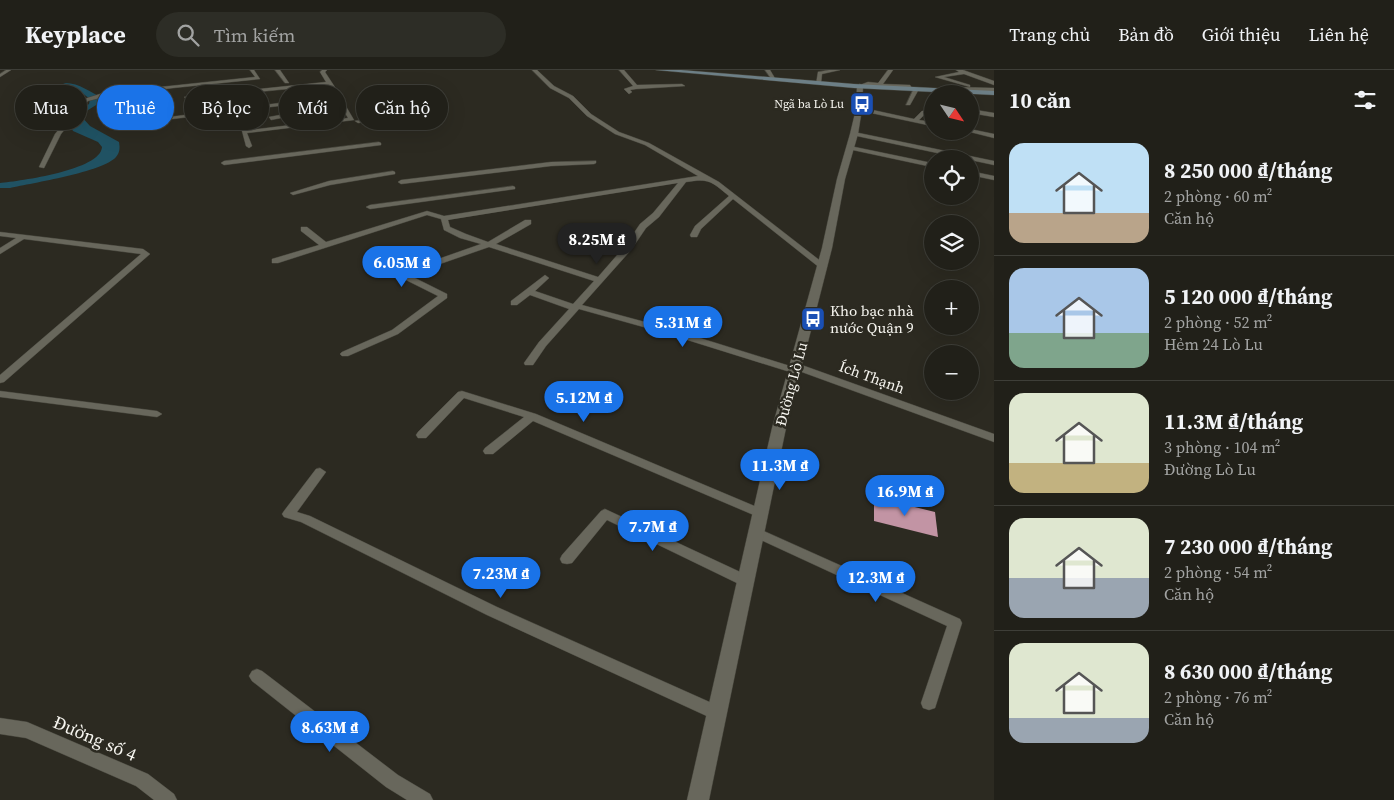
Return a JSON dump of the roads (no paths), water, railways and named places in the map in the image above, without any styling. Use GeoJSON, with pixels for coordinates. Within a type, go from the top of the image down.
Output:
{"type":"FeatureCollection","features":[{"type":"Feature","properties":{"kind":"main road"},"geometry":{"type":"LineString","coordinates":[[660,70],[724,72],[860,86],[994,92]]}},
{"type":"Feature","properties":{"kind":"street"},"geometry":{"type":"LineString","coordinates":[[0,76],[9,70]]}},
{"type":"Feature","properties":{"kind":"street"},"geometry":{"type":"LineString","coordinates":[[42,167],[58,134],[86,100],[103,95],[258,78],[252,70]]}},
{"type":"Feature","properties":{"kind":"street"},"geometry":{"type":"LineString","coordinates":[[277,70],[280,76],[284,77],[287,82]]}},
{"type":"Feature","properties":{"kind":"street"},"geometry":{"type":"LineString","coordinates":[[325,70],[322,72],[330,83]]}},
{"type":"Feature","properties":{"kind":"street"},"geometry":{"type":"LineString","coordinates":[[534,70],[552,87],[571,97],[589,115],[617,134],[647,144],[717,183],[823,266]]}},
{"type":"Feature","properties":{"kind":"street"},"geometry":{"type":"LineString","coordinates":[[621,70],[636,87]]}},
{"type":"Feature","properties":{"kind":"street"},"geometry":{"type":"LineString","coordinates":[[767,70],[774,78]]}},
{"type":"Feature","properties":{"kind":"street"},"geometry":{"type":"LineString","coordinates":[[818,83],[820,73],[838,70]]}},
{"type":"Feature","properties":{"kind":"street"},"geometry":{"type":"LineString","coordinates":[[879,85],[891,70]]}},
{"type":"Feature","properties":{"kind":"street"},"geometry":{"type":"LineString","coordinates":[[964,85],[936,76],[960,72],[994,83]]}},
{"type":"Feature","properties":{"kind":"street"},"geometry":{"type":"LineString","coordinates":[[269,89],[330,83]]}},
{"type":"Feature","properties":{"kind":"street"},"geometry":{"type":"LineString","coordinates":[[629,92],[627,89],[636,87],[682,86]]}},
{"type":"Feature","properties":{"kind":"street"},"geometry":{"type":"LineString","coordinates":[[860,86],[924,87]]}},
{"type":"Feature","properties":{"kind":"street","name":"Đường Lò Lu"},"geometry":{"type":"LineString","coordinates":[[698,800],[779,428],[823,266],[841,178],[854,134],[859,109],[860,86]]}},
{"type":"Feature","properties":{"kind":"street"},"geometry":{"type":"LineString","coordinates":[[908,104],[916,89]]}},
{"type":"Feature","properties":{"kind":"street"},"geometry":{"type":"LineString","coordinates":[[979,90],[994,92]]}},
{"type":"Feature","properties":{"kind":"street"},"geometry":{"type":"LineString","coordinates":[[174,117],[279,104]]}},
{"type":"Feature","properties":{"kind":"street"},"geometry":{"type":"LineString","coordinates":[[346,109],[355,120]]}},
{"type":"Feature","properties":{"kind":"street"},"geometry":{"type":"LineString","coordinates":[[859,109],[924,123]]}},
{"type":"Feature","properties":{"kind":"street"},"geometry":{"type":"LineString","coordinates":[[903,118],[910,111]]}},
{"type":"Feature","properties":{"kind":"street"},"geometry":{"type":"LineString","coordinates":[[915,121],[924,112]]}},
{"type":"Feature","properties":{"kind":"street"},"geometry":{"type":"LineString","coordinates":[[979,112],[994,115]]}},
{"type":"Feature","properties":{"kind":"street"},"geometry":{"type":"LineString","coordinates":[[271,118],[279,117]]}},
{"type":"Feature","properties":{"kind":"street"},"geometry":{"type":"LineString","coordinates":[[249,146],[244,132],[355,120]]}},
{"type":"Feature","properties":{"kind":"street"},"geometry":{"type":"LineString","coordinates":[[979,133],[994,136]]}},
{"type":"Feature","properties":{"kind":"street"},"geometry":{"type":"LineString","coordinates":[[854,134],[994,163]]}},
{"type":"Feature","properties":{"kind":"street"},"geometry":{"type":"LineString","coordinates":[[224,164],[377,141],[259,153]]}},
{"type":"Feature","properties":{"kind":"street"},"geometry":{"type":"LineString","coordinates":[[850,148],[924,163]]}},
{"type":"Feature","properties":{"kind":"street"},"geometry":{"type":"LineString","coordinates":[[401,182],[551,164],[594,162]]}},
{"type":"Feature","properties":{"kind":"street"},"geometry":{"type":"LineString","coordinates":[[293,193],[329,183],[393,174]]}},
{"type":"Feature","properties":{"kind":"street"},"geometry":{"type":"LineString","coordinates":[[979,175],[994,178]]}},
{"type":"Feature","properties":{"kind":"street"},"geometry":{"type":"LineString","coordinates":[[275,261],[427,212],[444,218],[705,177]]}},
{"type":"Feature","properties":{"kind":"street"},"geometry":{"type":"LineString","coordinates":[[528,362],[628,248],[643,226],[656,215],[683,181]]}},
{"type":"Feature","properties":{"kind":"street"},"geometry":{"type":"LineString","coordinates":[[370,207],[513,188]]}},
{"type":"Feature","properties":{"kind":"street"},"geometry":{"type":"LineString","coordinates":[[694,235],[698,228],[732,196]]}},
{"type":"Feature","properties":{"kind":"street"},"geometry":{"type":"LineString","coordinates":[[444,218],[447,228],[463,236],[600,280]]}},
{"type":"Feature","properties":{"kind":"street"},"geometry":{"type":"LineString","coordinates":[[345,354],[395,332],[444,296],[410,278],[410,272],[490,244],[528,222]]}},
{"type":"Feature","properties":{"kind":"street"},"geometry":{"type":"LineString","coordinates":[[304,229],[323,244]]}},
{"type":"Feature","properties":{"kind":"street"},"geometry":{"type":"LineString","coordinates":[[0,234],[140,251],[146,254],[0,380]]}},
{"type":"Feature","properties":{"kind":"street"},"geometry":{"type":"LineString","coordinates":[[0,252],[23,237]]}},
{"type":"Feature","properties":{"kind":"street"},"geometry":{"type":"LineString","coordinates":[[514,303],[545,278]]}},
{"type":"Feature","properties":{"kind":"street","name":"Ích Thạnh"},"geometry":{"type":"LineString","coordinates":[[528,292],[576,307],[668,330],[795,368],[994,438]]}},
{"type":"Feature","properties":{"kind":"street"},"geometry":{"type":"LineString","coordinates":[[0,394],[157,414]]}},
{"type":"Feature","properties":{"kind":"street"},"geometry":{"type":"LineString","coordinates":[[422,435],[462,394],[532,416],[760,513]]}},
{"type":"Feature","properties":{"kind":"street"},"geometry":{"type":"LineString","coordinates":[[489,451],[532,416]]}},
{"type":"Feature","properties":{"kind":"street"},"geometry":{"type":"LineString","coordinates":[[320,472],[288,514],[305,519],[492,611],[717,714]]}},
{"type":"Feature","properties":{"kind":"street"},"geometry":{"type":"LineString","coordinates":[[567,559],[605,514],[746,581]]}},
{"type":"Feature","properties":{"kind":"street"},"geometry":{"type":"LineString","coordinates":[[755,532],[955,623],[929,703]]}},
{"type":"Feature","properties":{"kind":"street"},"geometry":{"type":"LineString","coordinates":[[257,676],[392,781],[424,800]]}},
{"type":"Feature","properties":{"kind":"street","name":"Đường số 4"},"geometry":{"type":"LineString","coordinates":[[0,726],[27,730],[142,780],[168,800]]}},
{"type":"Feature","properties":{"kind":"water"},"geometry":{"type":"Polygon","coordinates":[[[87,90],[97,95],[97,104],[87,111],[87,105],[90,99],[87,97],[87,90]]]}},
{"type":"Feature","properties":{"kind":"water"},"geometry":{"type":"Polygon","coordinates":[[[87,123],[119,142],[119,150],[116,157],[109,162],[83,172],[10,188],[0,188],[0,183],[41,177],[75,168],[98,155],[102,147],[98,142],[73,131],[87,130],[87,123]]]}},
{"type":"Feature","properties":{"kind":"place","name":"Ngã ba Lò Lu"},"geometry":{"type":"Point","coordinates":[862,104]}},
{"type":"Feature","properties":{"kind":"place","name":"Kho bạc nhà nước Quận 9"},"geometry":{"type":"Point","coordinates":[813,319]}}]}
